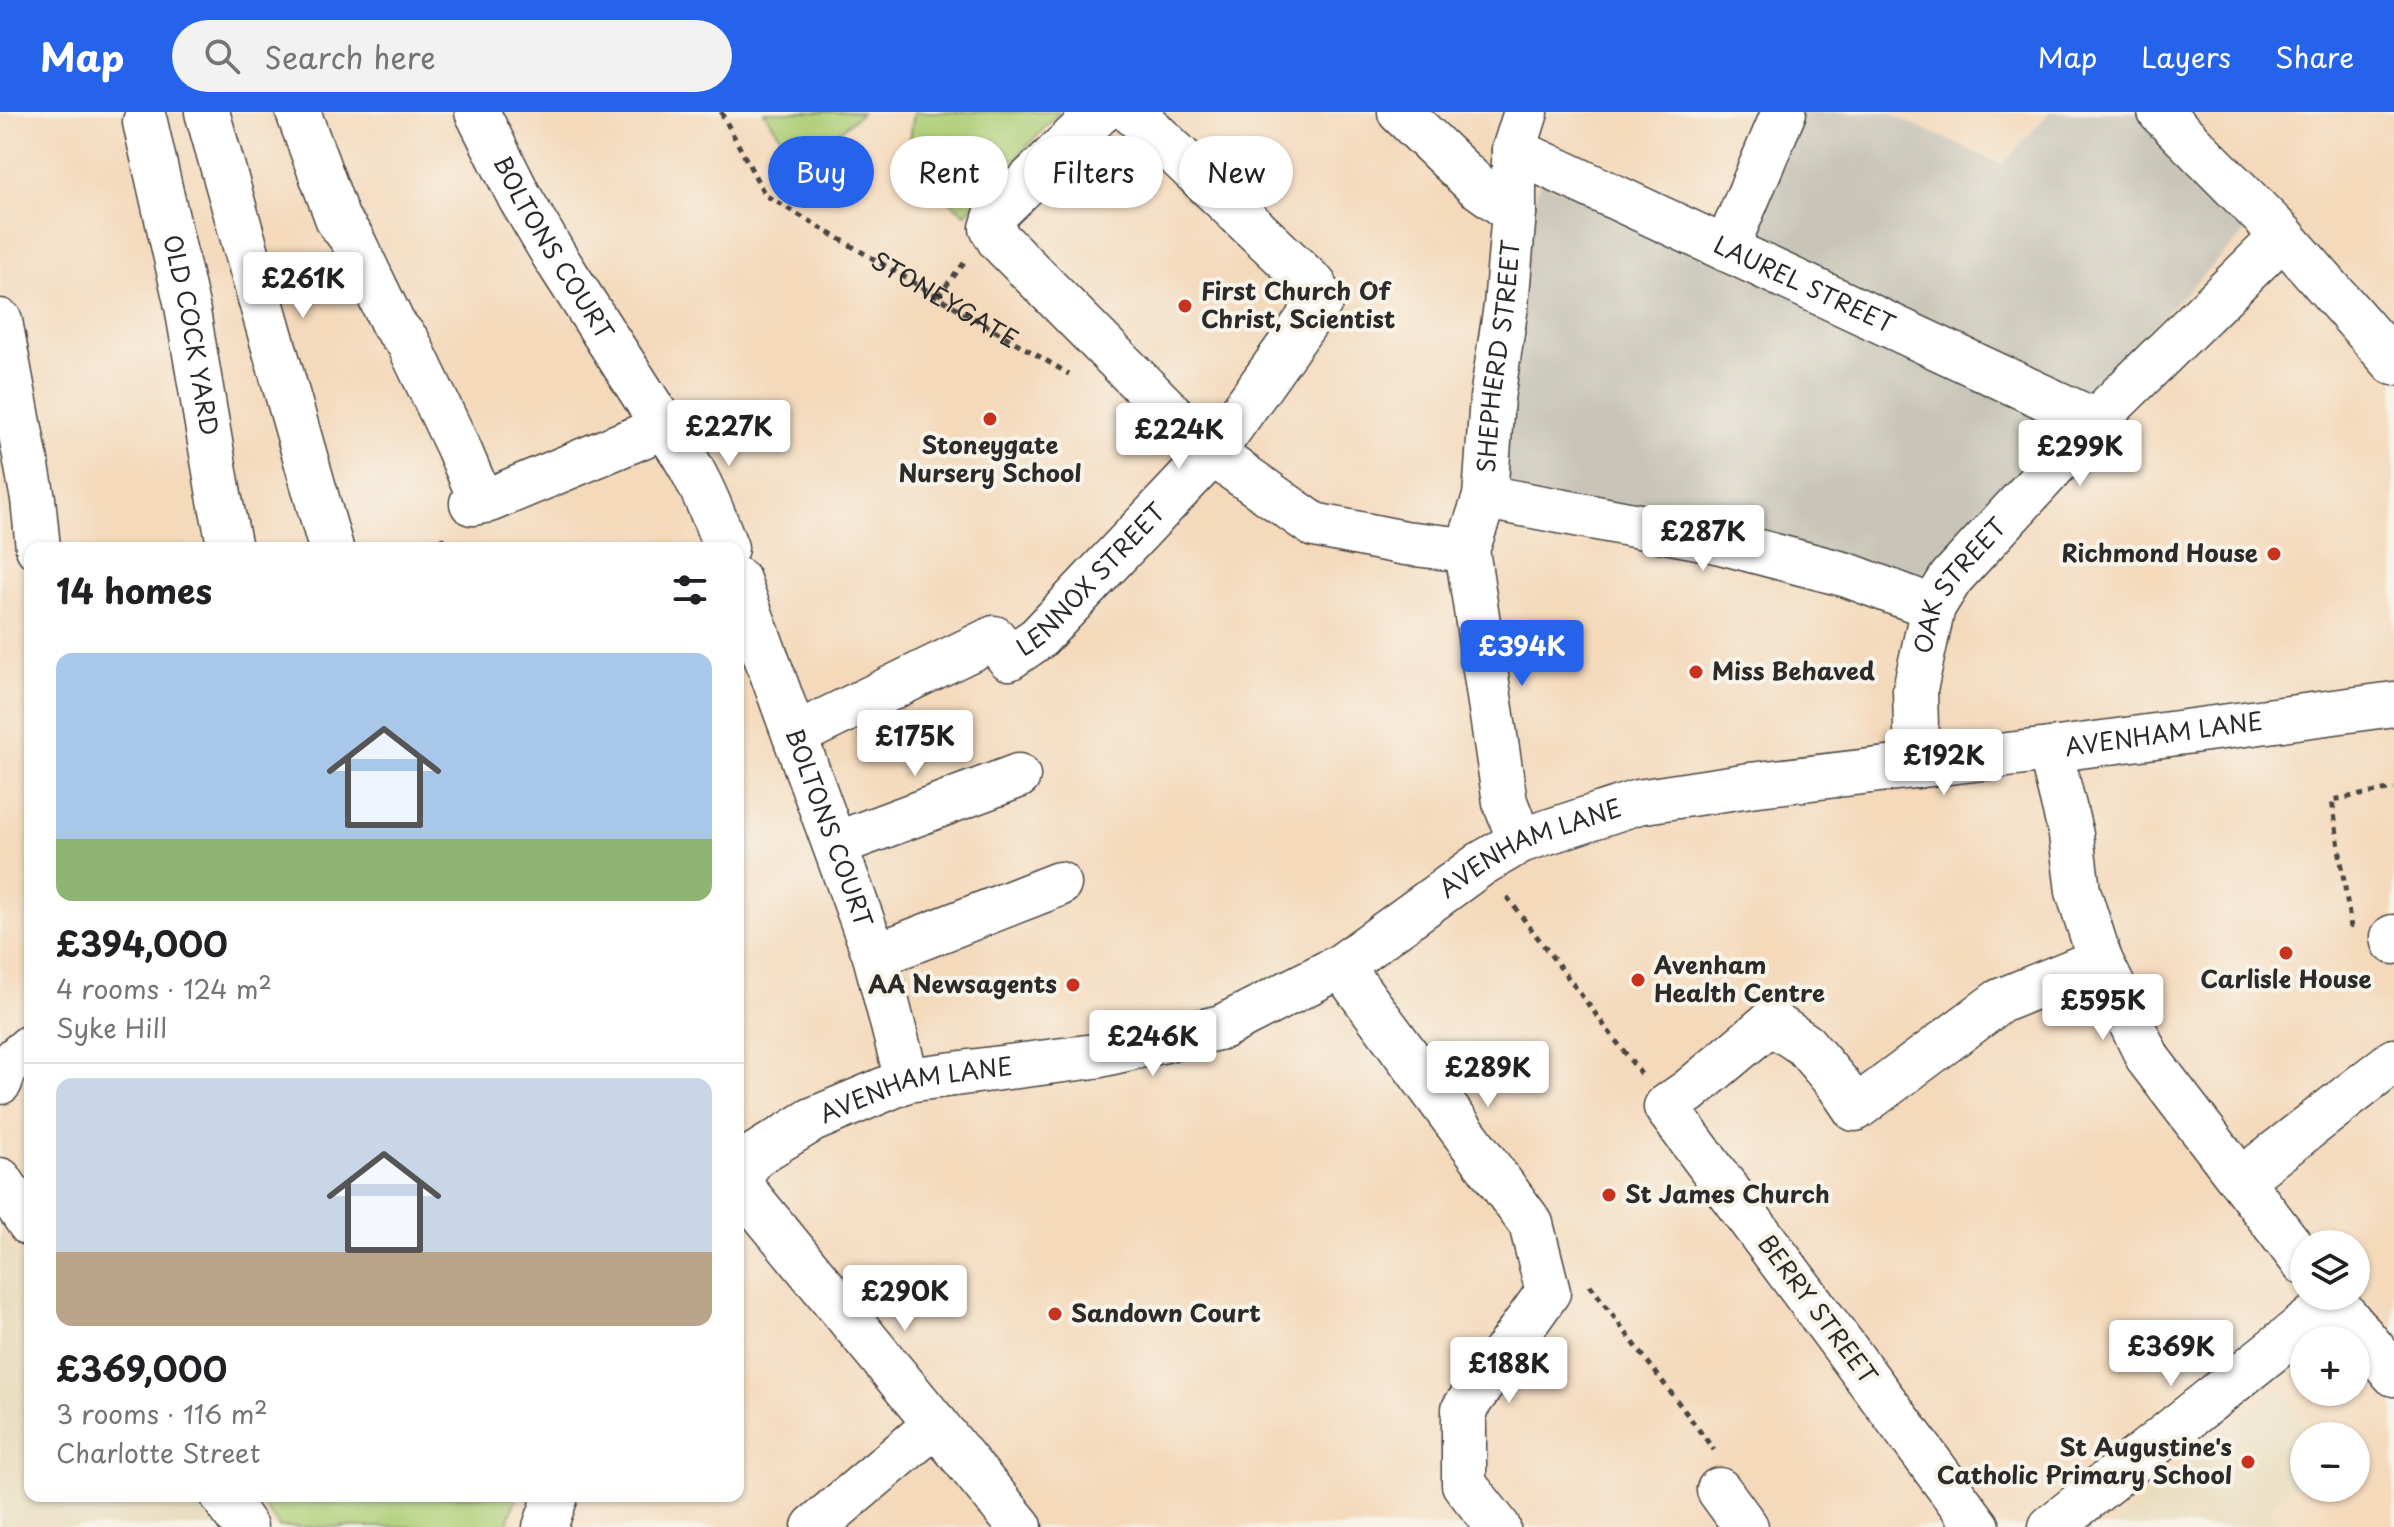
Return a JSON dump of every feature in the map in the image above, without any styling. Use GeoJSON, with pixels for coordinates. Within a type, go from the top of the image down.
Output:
{"type":"FeatureCollection","features":[{"type":"Feature","properties":{"kind":"street"},"geometry":{"type":"LineString","coordinates":[[207,112],[329,542]]}},
{"type":"Feature","properties":{"kind":"street"},"geometry":{"type":"LineString","coordinates":[[298,112],[338,220],[352,239],[393,324],[408,342],[458,447],[476,502],[489,500],[664,427]]}},
{"type":"Feature","properties":{"kind":"street","name":"BOLTONS COURT"},"geometry":{"type":"LineString","coordinates":[[477,112],[519,196],[555,257],[664,427],[680,446],[712,508],[724,542]]}},
{"type":"Feature","properties":{"kind":"street"},"geometry":{"type":"LineString","coordinates":[[1100,112],[997,212],[992,228],[999,240],[1212,454],[1314,525],[1405,543],[1467,550],[1505,802],[1520,841]]}},
{"type":"Feature","properties":{"kind":"street","name":"LENNOX STREET"},"geometry":{"type":"LineString","coordinates":[[795,735],[976,645],[994,638],[1009,658],[1038,638],[1212,454],[1320,302],[1315,286],[1132,112]]}},
{"type":"Feature","properties":{"kind":"street"},"geometry":{"type":"LineString","coordinates":[[1400,112],[1476,185],[1514,212]]}},
{"type":"Feature","properties":{"kind":"street"},"geometry":{"type":"LineString","coordinates":[[1726,249],[1784,112]]}},
{"type":"Feature","properties":{"kind":"street"},"geometry":{"type":"LineString","coordinates":[[2160,112],[2283,236],[2394,363]]}},
{"type":"Feature","properties":{"kind":"street","name":"OLD COCK YARD"},"geometry":{"type":"LineString","coordinates":[[145,122],[187,306],[229,542]]}},
{"type":"Feature","properties":{"kind":"street","name":"SHEPHERD STREET"},"geometry":{"type":"LineString","coordinates":[[1467,550],[1485,497],[1492,398],[1506,306],[1520,131]]}},
{"type":"Feature","properties":{"kind":"street","name":"LAUREL STREET"},"geometry":{"type":"LineString","coordinates":[[1520,131],[1726,249],[2095,421]]}},
{"type":"Feature","properties":{"kind":"street","name":"OAK STREET"},"geometry":{"type":"LineString","coordinates":[[1917,766],[1915,689],[1933,607],[1951,578],[2095,421],[2283,236]]}},
{"type":"Feature","properties":{"kind":"street"},"geometry":{"type":"LineString","coordinates":[[0,321],[33,499],[37,542]]}},
{"type":"Feature","properties":{"kind":"street"},"geometry":{"type":"LineString","coordinates":[[1485,497],[1713,540],[1847,575],[1933,607]]}},
{"type":"Feature","properties":{"kind":"street","name":"BOLTONS COURT"},"geometry":{"type":"LineString","coordinates":[[744,596],[875,956],[907,1080]]}},
{"type":"Feature","properties":{"kind":"street","name":"AVENHAM LANE"},"geometry":{"type":"LineString","coordinates":[[744,1163],[812,1120],[907,1080],[1095,1056],[1222,1027],[1341,966],[1481,864],[1520,841],[1638,802],[1750,785],[2050,750],[2394,704]]}},
{"type":"Feature","properties":{"kind":"street"},"geometry":{"type":"LineString","coordinates":[[2050,750],[2071,835],[2078,891],[2100,960],[2149,1060],[2290,1244]]}},
{"type":"Feature","properties":{"kind":"street"},"geometry":{"type":"LineString","coordinates":[[836,844],[1018,776]]}},
{"type":"Feature","properties":{"kind":"street"},"geometry":{"type":"LineString","coordinates":[[875,956],[1059,884]]}},
{"type":"Feature","properties":{"kind":"street"},"geometry":{"type":"LineString","coordinates":[[1666,1107],[1771,1022],[1805,1045],[1855,1109],[2000,1001],[2100,960]]}},
{"type":"Feature","properties":{"kind":"street"},"geometry":{"type":"LineString","coordinates":[[1341,966],[1531,1224],[1568,1288],[1464,1409],[1464,1484],[1498,1527]]}},
{"type":"Feature","properties":{"kind":"street"},"geometry":{"type":"LineString","coordinates":[[2242,1179],[2394,1061]]}},
{"type":"Feature","properties":{"kind":"street","name":"BERRY STREET"},"geometry":{"type":"LineString","coordinates":[[1666,1107],[1978,1527]]}},
{"type":"Feature","properties":{"kind":"street"},"geometry":{"type":"LineString","coordinates":[[744,1167],[936,1424],[1020,1527]]}},
{"type":"Feature","properties":{"kind":"street"},"geometry":{"type":"LineString","coordinates":[[0,1180],[24,1215]]}},
{"type":"Feature","properties":{"kind":"street"},"geometry":{"type":"LineString","coordinates":[[2051,1527],[2317,1310]]}},
{"type":"Feature","properties":{"kind":"street"},"geometry":{"type":"LineString","coordinates":[[2340,1310],[2394,1374]]}},
{"type":"Feature","properties":{"kind":"street"},"geometry":{"type":"LineString","coordinates":[[814,1527],[936,1424]]}},
{"type":"Feature","properties":{"kind":"street"},"geometry":{"type":"LineString","coordinates":[[1719,1490],[1746,1527]]}},
{"type":"Feature","properties":{"kind":"street"},"geometry":{"type":"LineString","coordinates":[[227,1502],[245,1527]]}},
{"type":"Feature","properties":{"kind":"street"},"geometry":{"type":"LineString","coordinates":[[545,1527],[554,1502]]}},
{"type":"Feature","properties":{"kind":"path","name":"STONEYGATE"},"geometry":{"type":"LineString","coordinates":[[721,112],[765,195],[1080,381]]}},
{"type":"Feature","properties":{"kind":"path"},"geometry":{"type":"LineString","coordinates":[[2393,940],[2351,930],[2332,800],[2394,789]]}},
{"type":"Feature","properties":{"kind":"path"},"geometry":{"type":"LineString","coordinates":[[1481,864],[1666,1107]]}},
{"type":"Feature","properties":{"kind":"path"},"geometry":{"type":"LineString","coordinates":[[1568,1288],[1715,1452],[1719,1490]]}},
{"type":"Feature","properties":{"kind":"shaded area"},"geometry":{"type":"Polygon","coordinates":[[[1794,112],[1887,112],[2002,165],[2050,112],[2154,112],[2258,219],[2080,400],[1739,240],[1794,112]]]}},
{"type":"Feature","properties":{"kind":"shaded area"},"geometry":{"type":"Polygon","coordinates":[[[1539,179],[2075,427],[1910,583],[1487,483],[1539,179]]]}},
{"type":"Feature","properties":{"kind":"shaded area"},"geometry":{"type":"Polygon","coordinates":[[[0,1233],[24,1265],[24,1502],[201,1502],[220,1527],[0,1527],[0,1233]]]}},
{"type":"Feature","properties":{"kind":"shaded area","name":"St Augustine's Catholic Primary School"},"geometry":{"type":"Polygon","coordinates":[[[2282,1389],[2302,1422],[2290,1422],[2290,1489],[2269,1509],[2283,1527],[2111,1527],[2282,1389]]]}},
{"type":"Feature","properties":{"kind":"green space"},"geometry":{"type":"Polygon","coordinates":[[[764,112],[862,112],[834,136],[781,136],[764,112]]]}},
{"type":"Feature","properties":{"kind":"green space"},"geometry":{"type":"Polygon","coordinates":[[[914,112],[1059,112],[1037,136],[1024,136],[1024,150],[1008,167],[1008,136],[910,136],[914,112]]]}},
{"type":"Feature","properties":{"kind":"green space"},"geometry":{"type":"Polygon","coordinates":[[[261,1502],[515,1502],[506,1527],[279,1527],[261,1502]]]}},
{"type":"Feature","properties":{"kind":"place","name":"First Church Of Christ, Scientist"},"geometry":{"type":"Point","coordinates":[1185,306]}},
{"type":"Feature","properties":{"kind":"place","name":"Stoneygate Nursery School"},"geometry":{"type":"Point","coordinates":[990,419]}},
{"type":"Feature","properties":{"kind":"place","name":"Richmond House"},"geometry":{"type":"Point","coordinates":[2274,554]}},
{"type":"Feature","properties":{"kind":"place","name":"Miss Behaved"},"geometry":{"type":"Point","coordinates":[1696,672]}},
{"type":"Feature","properties":{"kind":"place","name":"Carlisle House"},"geometry":{"type":"Point","coordinates":[2286,953]}},
{"type":"Feature","properties":{"kind":"place","name":"Avenham Health Centre"},"geometry":{"type":"Point","coordinates":[1638,980]}},
{"type":"Feature","properties":{"kind":"place","name":"AA Newsagents"},"geometry":{"type":"Point","coordinates":[1073,985]}},
{"type":"Feature","properties":{"kind":"place","name":"St James Church"},"geometry":{"type":"Point","coordinates":[1609,1195]}},
{"type":"Feature","properties":{"kind":"place","name":"Sandown Court"},"geometry":{"type":"Point","coordinates":[1055,1314]}},
{"type":"Feature","properties":{"kind":"place","name":"St Augustine's Catholic Primary School"},"geometry":{"type":"Point","coordinates":[2248,1462]}}]}
